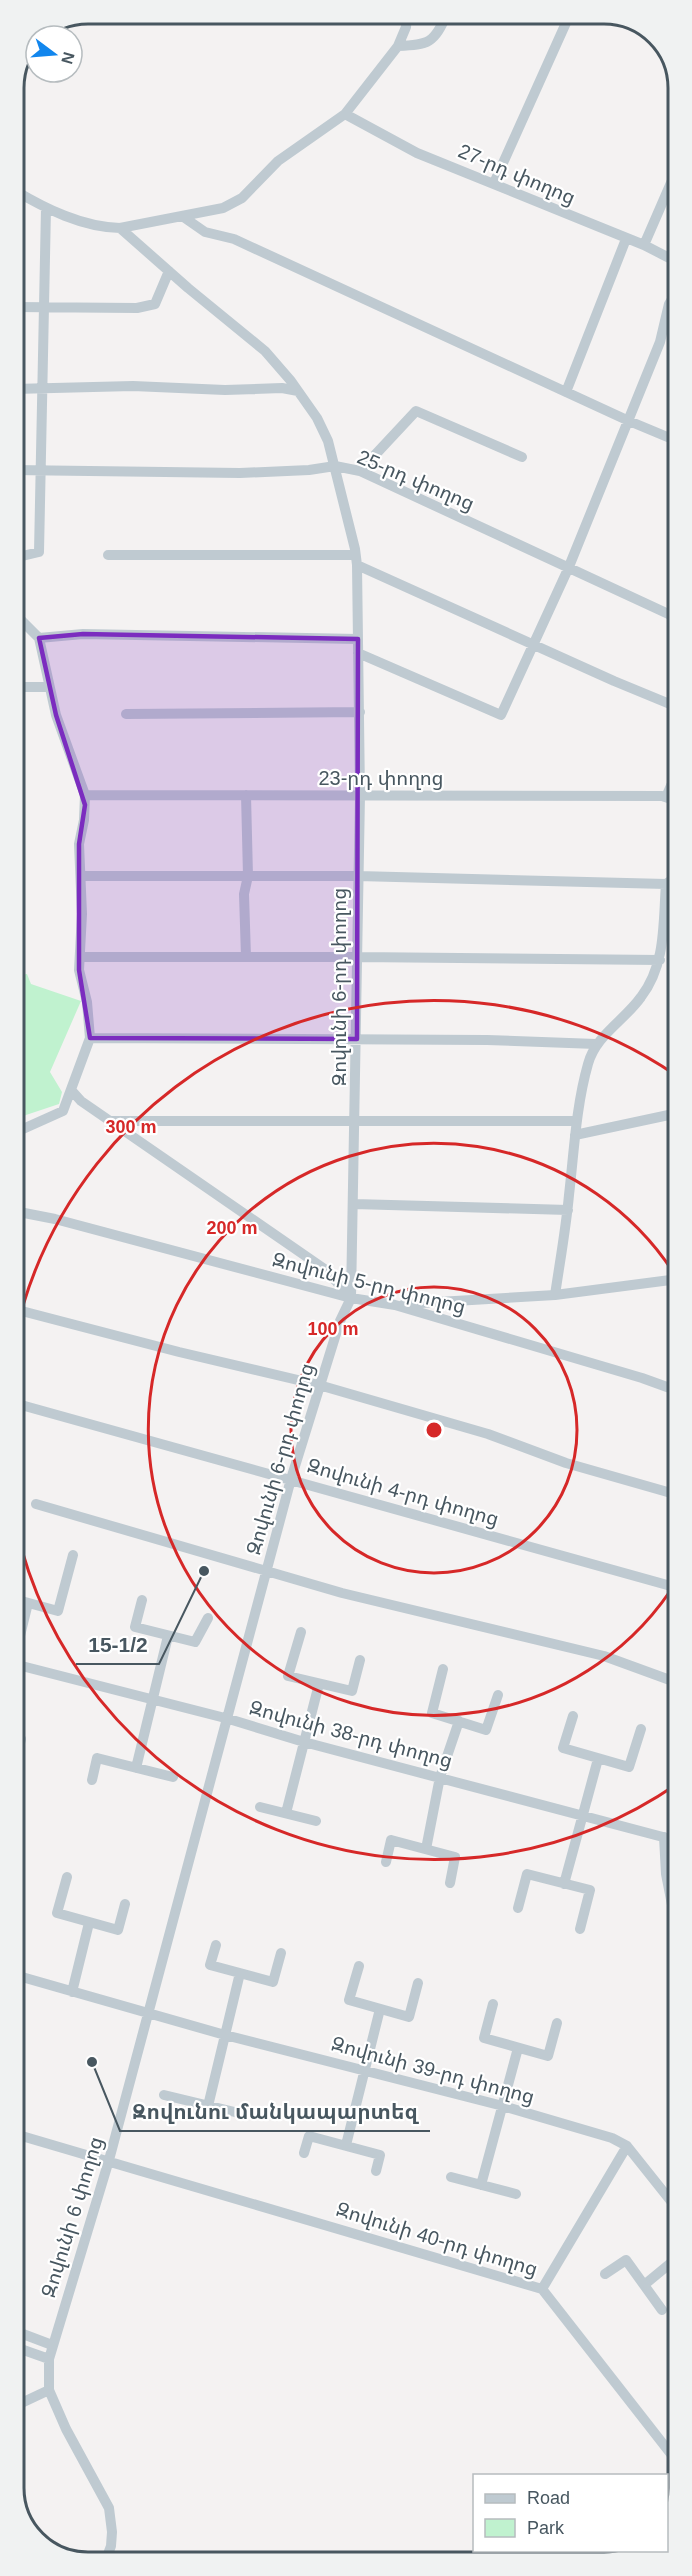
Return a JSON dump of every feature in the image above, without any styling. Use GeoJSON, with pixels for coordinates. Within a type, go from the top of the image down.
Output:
{"type":"FeatureCollection","features":[{"type":"Feature","properties":{"kind":"street"},"geometry":{"type":"LineString","coordinates":[[24,196],[46,208],[105,228],[120,228],[223,208],[242,198],[278,160],[345,114],[398,46],[406,24]]}},
{"type":"Feature","properties":{"kind":"street"},"geometry":{"type":"LineString","coordinates":[[398,46],[429,43],[435,38],[442,24]]}},
{"type":"Feature","properties":{"kind":"street"},"geometry":{"type":"LineString","coordinates":[[494,183],[566,24]]}},
{"type":"Feature","properties":{"kind":"street","name":"27-րդ փողոց"},"geometry":{"type":"LineString","coordinates":[[345,114],[417,153],[644,245],[668,257]]}},
{"type":"Feature","properties":{"kind":"street"},"geometry":{"type":"LineString","coordinates":[[644,245],[668,190]]}},
{"type":"Feature","properties":{"kind":"street"},"geometry":{"type":"LineString","coordinates":[[24,556],[39,552],[46,208]]}},
{"type":"Feature","properties":{"kind":"street"},"geometry":{"type":"LineString","coordinates":[[182,216],[205,232],[234,239],[668,437]]}},
{"type":"Feature","properties":{"kind":"street","name":"Զովունի 6-րդ փողոց"},"geometry":{"type":"LineString","coordinates":[[120,228],[265,351],[317,418],[328,441],[335,466],[356,560],[360,712],[356,1120],[351,1298],[340,1321],[291,1479],[229,1719],[148,2013]]}},
{"type":"Feature","properties":{"kind":"street"},"geometry":{"type":"LineString","coordinates":[[566,392],[626,239]]}},
{"type":"Feature","properties":{"kind":"street"},"geometry":{"type":"LineString","coordinates":[[24,308],[137,308],[155,304],[169,271]]}},
{"type":"Feature","properties":{"kind":"street"},"geometry":{"type":"LineString","coordinates":[[358,653],[501,715],[535,646],[629,421],[660,342],[668,308]]}},
{"type":"Feature","properties":{"kind":"street"},"geometry":{"type":"LineString","coordinates":[[24,389],[133,386],[225,390],[282,388],[298,391]]}},
{"type":"Feature","properties":{"kind":"street"},"geometry":{"type":"LineString","coordinates":[[360,471],[416,411],[522,457]]}},
{"type":"Feature","properties":{"kind":"street","name":"25-րդ փողոց"},"geometry":{"type":"LineString","coordinates":[[24,470],[240,473],[309,470],[335,466],[360,471],[668,614]]}},
{"type":"Feature","properties":{"kind":"street"},"geometry":{"type":"LineString","coordinates":[[108,555],[356,560],[535,646],[668,703]]}},
{"type":"Feature","properties":{"kind":"street"},"geometry":{"type":"LineString","coordinates":[[24,623],[39,638],[62,737],[85,795],[84,820],[79,844],[82,914],[79,970],[87,1002],[90,1038],[63,1111],[24,1129]]}},
{"type":"Feature","properties":{"kind":"street"},"geometry":{"type":"LineString","coordinates":[[39,638],[83,634],[358,639]]}},
{"type":"Feature","properties":{"kind":"street"},"geometry":{"type":"LineString","coordinates":[[24,687],[49,687]]}},
{"type":"Feature","properties":{"kind":"street"},"geometry":{"type":"LineString","coordinates":[[126,714],[360,712]]}},
{"type":"Feature","properties":{"kind":"street"},"geometry":{"type":"LineString","coordinates":[[666,797],[668,792]]}},
{"type":"Feature","properties":{"kind":"street","name":"23-րդ փողոց"},"geometry":{"type":"LineString","coordinates":[[85,795],[666,797]]}},
{"type":"Feature","properties":{"kind":"street"},"geometry":{"type":"LineString","coordinates":[[246,795],[248,876],[244,894],[246,957]]}},
{"type":"Feature","properties":{"kind":"street"},"geometry":{"type":"LineString","coordinates":[[81,876],[358,876],[666,884],[660,960],[642,997],[596,1044],[588,1064],[577,1121],[568,1210],[555,1295]]}},
{"type":"Feature","properties":{"kind":"street"},"geometry":{"type":"LineString","coordinates":[[80,957],[660,960]]}},
{"type":"Feature","properties":{"kind":"street"},"geometry":{"type":"LineString","coordinates":[[90,1038],[487,1040],[596,1044]]}},
{"type":"Feature","properties":{"kind":"street"},"geometry":{"type":"LineString","coordinates":[[72,1091],[81,1101],[326,1270],[351,1298]]}},
{"type":"Feature","properties":{"kind":"street"},"geometry":{"type":"LineString","coordinates":[[575,1135],[668,1115]]}},
{"type":"Feature","properties":{"kind":"street"},"geometry":{"type":"LineString","coordinates":[[111,1121],[577,1121]]}},
{"type":"Feature","properties":{"kind":"street"},"geometry":{"type":"LineString","coordinates":[[354,1204],[568,1210]]}},
{"type":"Feature","properties":{"kind":"street","name":"Զովունի 5-րդ փողոց"},"geometry":{"type":"LineString","coordinates":[[24,1212],[351,1298],[395,1305],[668,1387]]}},
{"type":"Feature","properties":{"kind":"street"},"geometry":{"type":"LineString","coordinates":[[395,1305],[555,1295],[668,1280]]}},
{"type":"Feature","properties":{"kind":"street"},"geometry":{"type":"LineString","coordinates":[[24,1312],[179,1353],[319,1385],[488,1434],[566,1463],[668,1492]]}},
{"type":"Feature","properties":{"kind":"street","name":"Զովունի 4-րդ փողոց"},"geometry":{"type":"LineString","coordinates":[[24,1406],[668,1585]]}},
{"type":"Feature","properties":{"kind":"street"},"geometry":{"type":"LineString","coordinates":[[36,1504],[267,1572],[409,1610],[604,1656],[668,1679]]}},
{"type":"Feature","properties":{"kind":"street"},"geometry":{"type":"LineString","coordinates":[[24,1602],[58,1611],[73,1555]]}},
{"type":"Feature","properties":{"kind":"street"},"geometry":{"type":"LineString","coordinates":[[142,1600],[135,1627],[195,1642],[208,1618]]}},
{"type":"Feature","properties":{"kind":"street"},"geometry":{"type":"LineString","coordinates":[[24,1621],[28,1603]]}},
{"type":"Feature","properties":{"kind":"street"},"geometry":{"type":"LineString","coordinates":[[301,1632],[288,1676],[352,1692],[360,1660]]}},
{"type":"Feature","properties":{"kind":"street"},"geometry":{"type":"LineString","coordinates":[[136,1768],[168,1636]]}},
{"type":"Feature","properties":{"kind":"street","name":"Զովունի 38-րդ փողոց"},"geometry":{"type":"LineString","coordinates":[[24,1665],[229,1719],[304,1742],[668,1838]]}},
{"type":"Feature","properties":{"kind":"street"},"geometry":{"type":"LineString","coordinates":[[443,1669],[432,1713],[486,1730],[498,1695]]}},
{"type":"Feature","properties":{"kind":"street"},"geometry":{"type":"LineString","coordinates":[[286,1813],[320,1684]]}},
{"type":"Feature","properties":{"kind":"street"},"geometry":{"type":"LineString","coordinates":[[573,1716],[563,1748],[628,1767],[640,1729]]}},
{"type":"Feature","properties":{"kind":"street"},"geometry":{"type":"LineString","coordinates":[[426,1850],[440,1777],[459,1721]]}},
{"type":"Feature","properties":{"kind":"street"},"geometry":{"type":"LineString","coordinates":[[92,1780],[98,1758],[173,1777]]}},
{"type":"Feature","properties":{"kind":"street"},"geometry":{"type":"LineString","coordinates":[[564,1884],[598,1759]]}},
{"type":"Feature","properties":{"kind":"street"},"geometry":{"type":"LineString","coordinates":[[260,1807],[316,1821]]}},
{"type":"Feature","properties":{"kind":"street"},"geometry":{"type":"LineString","coordinates":[[664,1837],[668,1884]]}},
{"type":"Feature","properties":{"kind":"street"},"geometry":{"type":"LineString","coordinates":[[386,1862],[391,1840],[455,1857],[450,1883]]}},
{"type":"Feature","properties":{"kind":"street"},"geometry":{"type":"LineString","coordinates":[[518,1908],[527,1874],[590,1890],[580,1929]]}},
{"type":"Feature","properties":{"kind":"street"},"geometry":{"type":"LineString","coordinates":[[67,1877],[57,1913],[118,1930],[126,1904]]}},
{"type":"Feature","properties":{"kind":"street"},"geometry":{"type":"LineString","coordinates":[[72,1992],[89,1923]]}},
{"type":"Feature","properties":{"kind":"street"},"geometry":{"type":"LineString","coordinates":[[216,1945],[210,1965],[273,1982],[281,1953]]}},
{"type":"Feature","properties":{"kind":"street"},"geometry":{"type":"LineString","coordinates":[[358,1966],[349,2000],[380,2009],[409,2017],[418,1983]]}},
{"type":"Feature","properties":{"kind":"street"},"geometry":{"type":"LineString","coordinates":[[208,2106],[240,1974]]}},
{"type":"Feature","properties":{"kind":"street","name":"Զովունի 39-րդ փողոց"},"geometry":{"type":"LineString","coordinates":[[24,1978],[225,2035],[503,2106],[612,2138],[627,2146],[668,2197]]}},
{"type":"Feature","properties":{"kind":"street"},"geometry":{"type":"LineString","coordinates":[[493,2004],[484,2038],[548,2056],[557,2023]]}},
{"type":"Feature","properties":{"kind":"street"},"geometry":{"type":"LineString","coordinates":[[346,2145],[380,2009]]}},
{"type":"Feature","properties":{"kind":"street","name":"Զովունի 6 փողոց"},"geometry":{"type":"LineString","coordinates":[[109,2552],[112,2532],[109,2508],[66,2430],[49,2390],[49,2360],[109,2160],[148,2013]]}},
{"type":"Feature","properties":{"kind":"street"},"geometry":{"type":"LineString","coordinates":[[481,2184],[518,2048]]}},
{"type":"Feature","properties":{"kind":"street"},"geometry":{"type":"LineString","coordinates":[[164,2095],[243,2115]]}},
{"type":"Feature","properties":{"kind":"street","name":"Զովունի 40-րդ փողոց"},"geometry":{"type":"LineString","coordinates":[[24,2136],[542,2289],[668,2450]]}},
{"type":"Feature","properties":{"kind":"street"},"geometry":{"type":"LineString","coordinates":[[304,2153],[309,2136],[346,2145],[380,2155],[376,2171]]}},
{"type":"Feature","properties":{"kind":"street"},"geometry":{"type":"LineString","coordinates":[[542,2289],[627,2146]]}},
{"type":"Feature","properties":{"kind":"street"},"geometry":{"type":"LineString","coordinates":[[451,2177],[516,2194]]}},
{"type":"Feature","properties":{"kind":"street"},"geometry":{"type":"LineString","coordinates":[[605,2274],[626,2260],[662,2310]]}},
{"type":"Feature","properties":{"kind":"street"},"geometry":{"type":"LineString","coordinates":[[644,2285],[668,2265]]}},
{"type":"Feature","properties":{"kind":"street"},"geometry":{"type":"LineString","coordinates":[[24,2334],[52,2345]]}},
{"type":"Feature","properties":{"kind":"street"},"geometry":{"type":"LineString","coordinates":[[24,2350],[49,2360]]}},
{"type":"Feature","properties":{"kind":"street"},"geometry":{"type":"LineString","coordinates":[[24,2402],[49,2390]]}},
{"type":"Feature","properties":{"kind":"highlighted area"},"geometry":{"type":"Polygon","coordinates":[[[83,634],[358,639],[357,1039],[90,1038],[79,970],[79,844],[85,805],[56,715],[39,638],[83,634]]]}},
{"type":"Feature","properties":{"kind":"green space"},"geometry":{"type":"Polygon","coordinates":[[[24,974],[27,974],[31,984],[81,1001],[50,1072],[62,1092],[59,1104],[24,1116],[24,974]]]}},
{"type":"Feature","properties":{"kind":"place","name":"15-1/2"},"geometry":{"type":"Point","coordinates":[204,1571]}},
{"type":"Feature","properties":{"kind":"place","name":"Զովունու մանկապարտեզ"},"geometry":{"type":"Point","coordinates":[92,2062]}}]}
